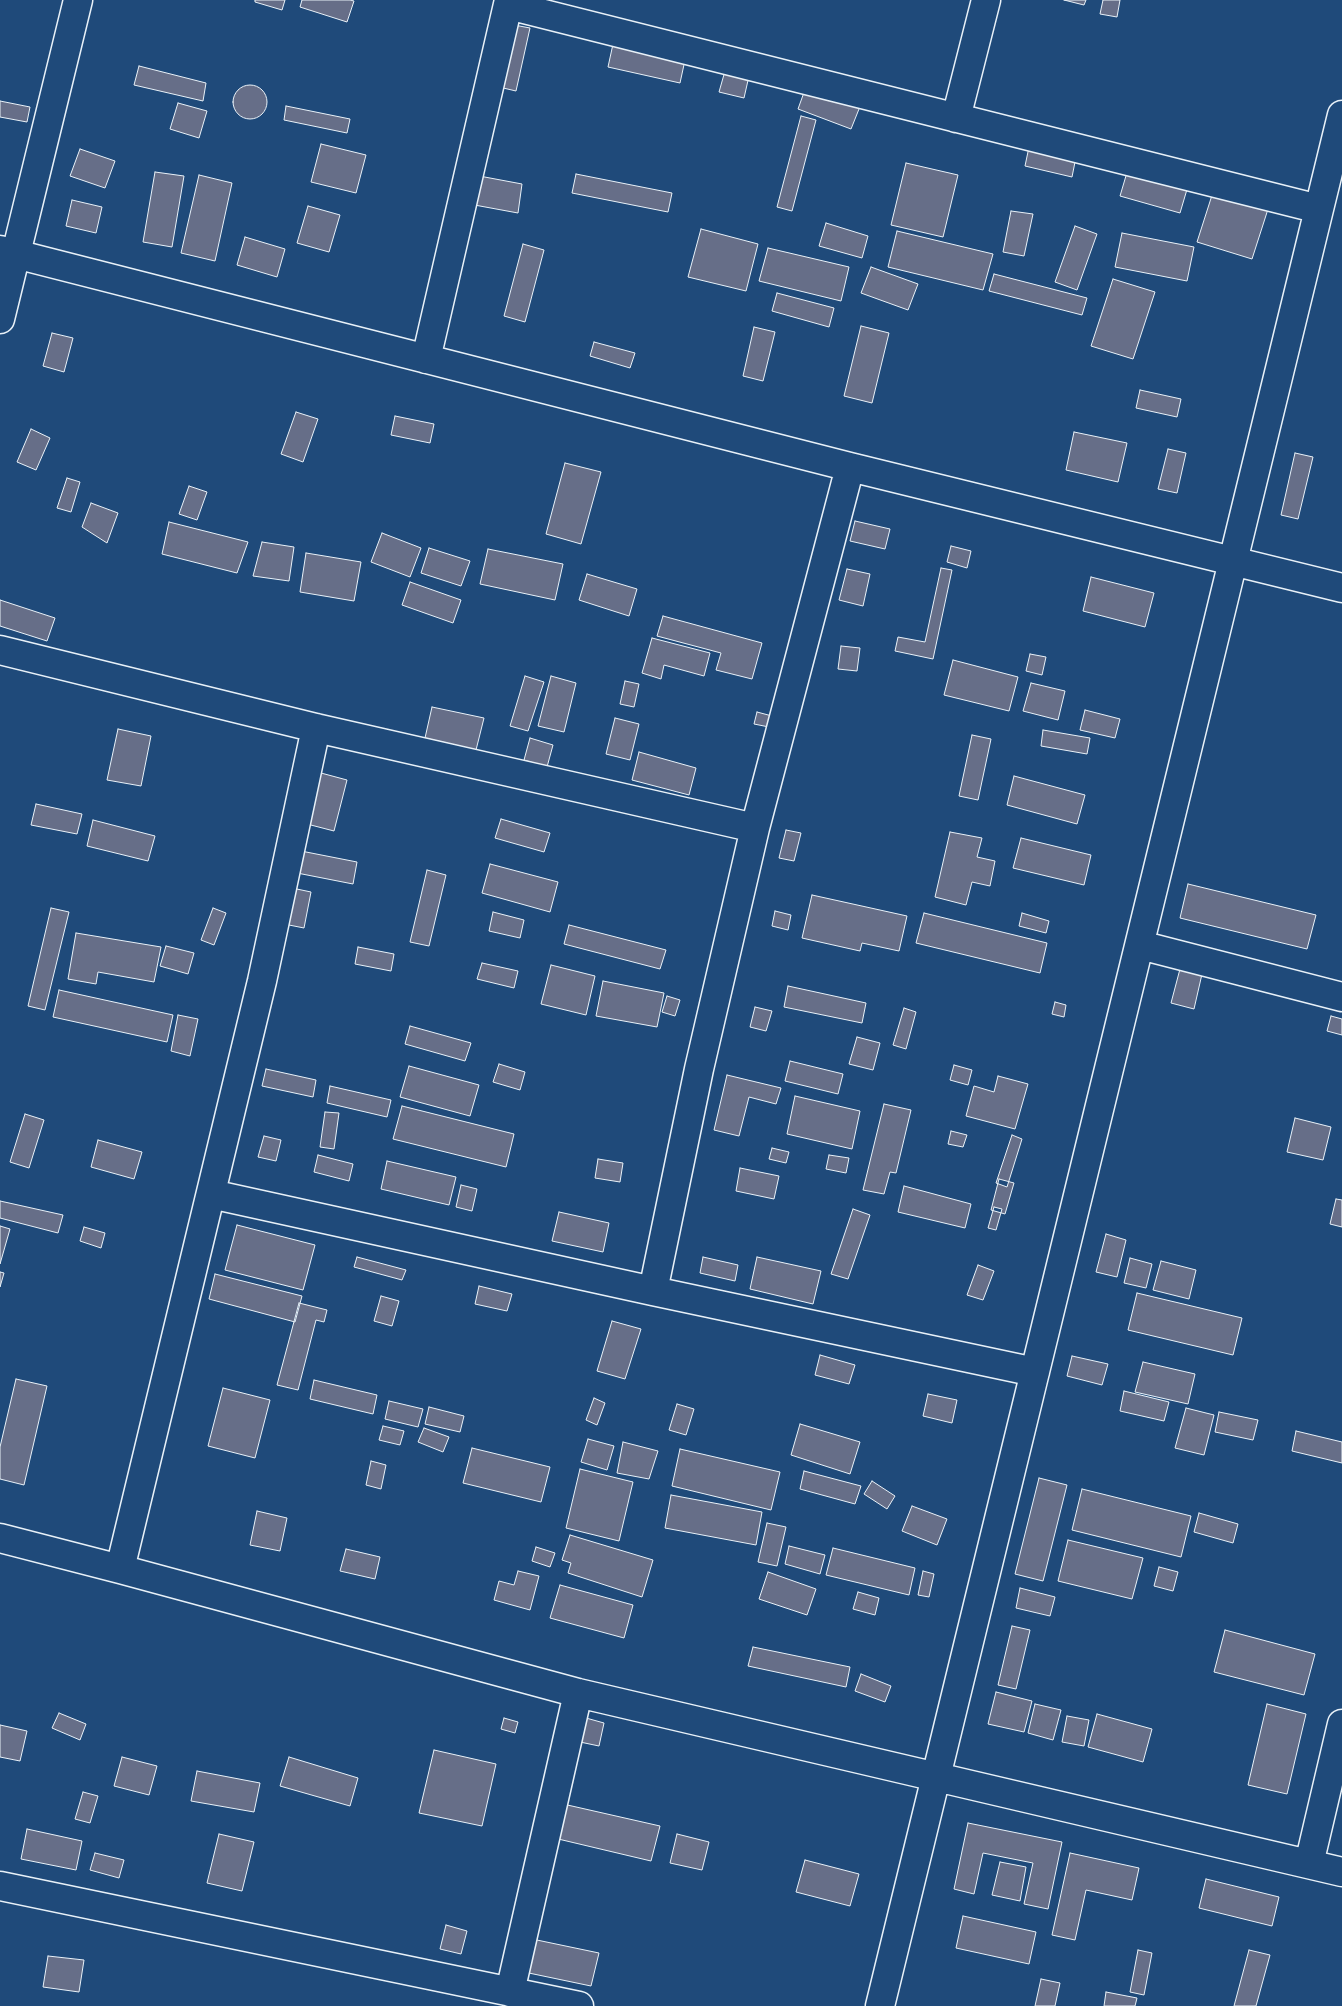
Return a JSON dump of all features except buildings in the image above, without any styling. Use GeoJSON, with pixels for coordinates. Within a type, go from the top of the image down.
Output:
{"type":"FeatureCollection","features":[{"type":"Feature","properties":{"kind":"street"},"geometry":{"type":"LineString","coordinates":[[0,319],[8,252],[78,0]]}},
{"type":"Feature","properties":{"kind":"street"},"geometry":{"type":"LineString","coordinates":[[956,118],[986,0]]}},
{"type":"Feature","properties":{"kind":"street"},"geometry":{"type":"LineString","coordinates":[[426,359],[509,3],[1319,209]]}},
{"type":"Feature","properties":{"kind":"street"},"geometry":{"type":"LineString","coordinates":[[880,2006],[1342,115]]}},
{"type":"Feature","properties":{"kind":"street"},"geometry":{"type":"LineString","coordinates":[[8,252],[850,467],[1342,588]]}},
{"type":"Feature","properties":{"kind":"street"},"geometry":{"type":"LineString","coordinates":[[653,1291],[700,1069],[755,828],[850,467]]}},
{"type":"Feature","properties":{"kind":"street"},"geometry":{"type":"LineString","coordinates":[[0,650],[316,728],[755,828]]}},
{"type":"Feature","properties":{"kind":"street"},"geometry":{"type":"LineString","coordinates":[[120,1569],[262,981],[316,728]]}},
{"type":"Feature","properties":{"kind":"street"},"geometry":{"type":"LineString","coordinates":[[1140,945],[1342,997]]}},
{"type":"Feature","properties":{"kind":"street"},"geometry":{"type":"LineString","coordinates":[[212,1194],[653,1291],[1035,1372]]}},
{"type":"Feature","properties":{"kind":"street"},"geometry":{"type":"LineString","coordinates":[[0,1538],[578,1693],[1342,1872]]}},
{"type":"Feature","properties":{"kind":"street"},"geometry":{"type":"LineString","coordinates":[[510,1992],[578,1693]]}},
{"type":"Feature","properties":{"kind":"street"},"geometry":{"type":"LineString","coordinates":[[1309,1864],[1342,1724]]}},
{"type":"Feature","properties":{"kind":"street"},"geometry":{"type":"LineString","coordinates":[[0,1886],[580,2006]]}}]}
